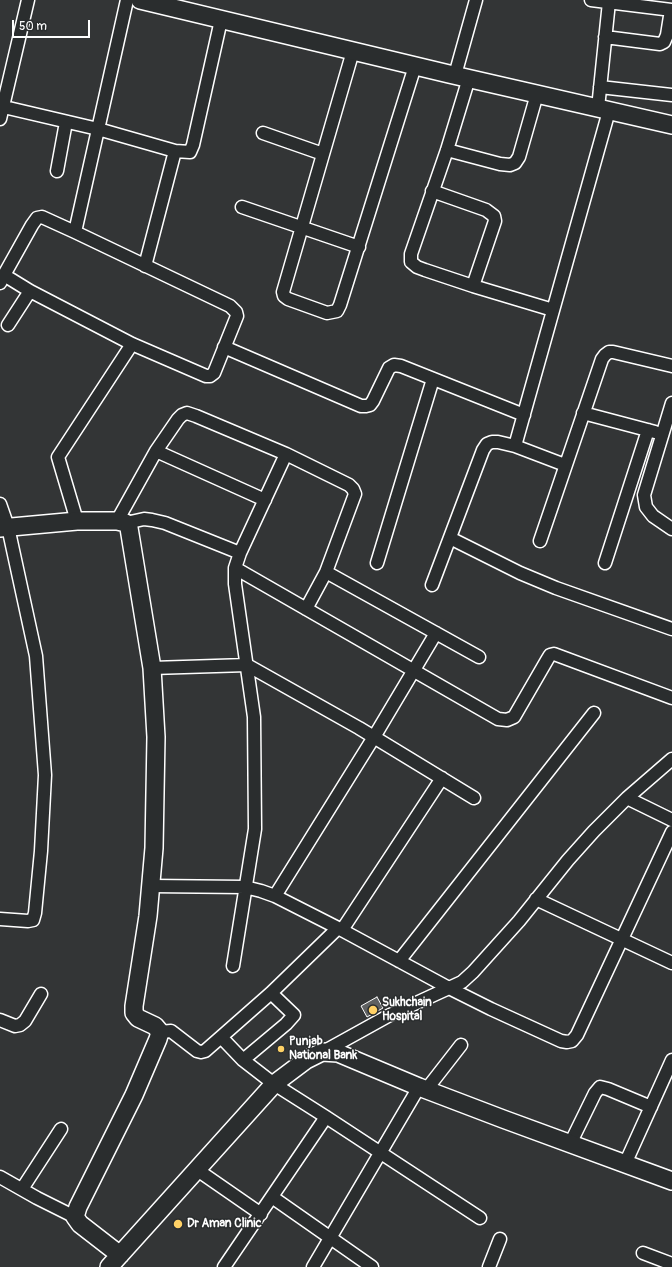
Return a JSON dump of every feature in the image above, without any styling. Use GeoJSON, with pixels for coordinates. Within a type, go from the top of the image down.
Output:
{"type":"FeatureCollection","features":[{"type":"Feature","properties":{"kind":"street"},"geometry":{"type":"LineString","coordinates":[[0,119],[1,106],[28,0]]}},
{"type":"Feature","properties":{"kind":"street"},"geometry":{"type":"LineString","coordinates":[[75,232],[127,0]]}},
{"type":"Feature","properties":{"kind":"street"},"geometry":{"type":"LineString","coordinates":[[140,0],[159,2],[222,20],[672,125]]}},
{"type":"Feature","properties":{"kind":"street"},"geometry":{"type":"LineString","coordinates":[[476,0],[447,150],[411,254],[412,262],[417,267],[425,270],[553,310]]}},
{"type":"Feature","properties":{"kind":"street"},"geometry":{"type":"LineString","coordinates":[[591,0],[671,10],[667,35],[664,42],[660,44],[605,37]]}},
{"type":"Feature","properties":{"kind":"street"},"geometry":{"type":"LineString","coordinates":[[515,446],[553,310],[604,109],[600,87],[608,2]]}},
{"type":"Feature","properties":{"kind":"street"},"geometry":{"type":"LineString","coordinates":[[1,106],[98,129],[175,151],[190,152],[222,20]]}},
{"type":"Feature","properties":{"kind":"street"},"geometry":{"type":"LineString","coordinates":[[353,51],[283,292],[284,296],[288,299],[327,313],[337,311],[340,305],[415,66]]}},
{"type":"Feature","properties":{"kind":"street"},"geometry":{"type":"LineString","coordinates":[[600,87],[672,95]]}},
{"type":"Feature","properties":{"kind":"street"},"geometry":{"type":"LineString","coordinates":[[447,150],[500,164],[510,165],[515,163],[519,157],[538,94]]}},
{"type":"Feature","properties":{"kind":"street"},"geometry":{"type":"LineString","coordinates":[[57,171],[66,122]]}},
{"type":"Feature","properties":{"kind":"street"},"geometry":{"type":"LineString","coordinates":[[263,132],[323,154]]}},
{"type":"Feature","properties":{"kind":"street"},"geometry":{"type":"LineString","coordinates":[[145,266],[175,151]]}},
{"type":"Feature","properties":{"kind":"street"},"geometry":{"type":"LineString","coordinates":[[432,191],[486,210],[494,216],[495,221],[473,286]]}},
{"type":"Feature","properties":{"kind":"street"},"geometry":{"type":"LineString","coordinates":[[242,207],[359,247]]}},
{"type":"Feature","properties":{"kind":"street"},"geometry":{"type":"LineString","coordinates":[[42,217],[145,266],[230,306],[236,312],[236,321],[214,373],[210,376],[206,376],[132,344],[30,291],[2,279],[32,225],[37,218],[42,217]]}},
{"type":"Feature","properties":{"kind":"street"},"geometry":{"type":"LineString","coordinates":[[8,325],[30,291]]}},
{"type":"Feature","properties":{"kind":"street"},"geometry":{"type":"LineString","coordinates":[[78,521],[58,457],[132,344]]}},
{"type":"Feature","properties":{"kind":"street"},"geometry":{"type":"LineString","coordinates":[[224,347],[366,406],[370,405],[373,401],[389,368],[394,365],[401,366],[524,415]]}},
{"type":"Feature","properties":{"kind":"street"},"geometry":{"type":"LineString","coordinates":[[540,541],[583,413],[602,359],[605,355],[609,352],[613,352],[672,366]]}},
{"type":"Feature","properties":{"kind":"street"},"geometry":{"type":"LineString","coordinates":[[377,562],[433,380]]}},
{"type":"Feature","properties":{"kind":"street"},"geometry":{"type":"LineString","coordinates":[[672,403],[644,495],[646,507],[653,516],[672,529]]}},
{"type":"Feature","properties":{"kind":"street"},"geometry":{"type":"LineString","coordinates":[[121,522],[156,451],[182,415],[187,413],[286,454],[349,485],[354,489],[356,494],[326,572],[306,609]]}},
{"type":"Feature","properties":{"kind":"street"},"geometry":{"type":"LineString","coordinates":[[583,413],[662,434]]}},
{"type":"Feature","properties":{"kind":"street"},"geometry":{"type":"LineString","coordinates":[[605,564],[648,430]]}},
{"type":"Feature","properties":{"kind":"street"},"geometry":{"type":"LineString","coordinates":[[432,585],[483,450],[487,444],[498,442],[515,446],[565,465]]}},
{"type":"Feature","properties":{"kind":"street"},"geometry":{"type":"LineString","coordinates":[[156,451],[265,500]]}},
{"type":"Feature","properties":{"kind":"street"},"geometry":{"type":"LineString","coordinates":[[233,966],[255,829],[254,717],[234,568],[286,454]]}},
{"type":"Feature","properties":{"kind":"street"},"geometry":{"type":"LineString","coordinates":[[0,504],[4,528],[36,656],[45,775],[41,851],[33,920],[28,921],[0,918]]}},
{"type":"Feature","properties":{"kind":"street"},"geometry":{"type":"LineString","coordinates":[[4,528],[78,521],[121,522],[144,519],[165,523],[240,554]]}},
{"type":"Feature","properties":{"kind":"street"},"geometry":{"type":"LineString","coordinates":[[121,522],[129,528],[152,668],[156,736],[154,848],[151,886],[134,1014],[138,1018],[155,1026],[160,1032]]}},
{"type":"Feature","properties":{"kind":"street"},"geometry":{"type":"LineString","coordinates":[[450,538],[491,559],[556,588],[672,629]]}},
{"type":"Feature","properties":{"kind":"street"},"geometry":{"type":"LineString","coordinates":[[234,568],[498,719],[507,720],[514,717],[550,655],[554,654],[672,698]]}},
{"type":"Feature","properties":{"kind":"street"},"geometry":{"type":"LineString","coordinates":[[326,572],[479,657]]}},
{"type":"Feature","properties":{"kind":"street"},"geometry":{"type":"LineString","coordinates":[[276,896],[436,633]]}},
{"type":"Feature","properties":{"kind":"street"},"geometry":{"type":"LineString","coordinates":[[152,668],[247,664],[374,737],[474,798]]}},
{"type":"Feature","properties":{"kind":"street"},"geometry":{"type":"LineString","coordinates":[[398,961],[594,713]]}},
{"type":"Feature","properties":{"kind":"street"},"geometry":{"type":"LineString","coordinates":[[0,1177],[75,1217],[117,1263],[196,1169],[274,1084],[306,1060],[388,1016],[462,982],[473,972],[519,921],[594,831],[627,798],[672,759]]}},
{"type":"Feature","properties":{"kind":"street"},"geometry":{"type":"LineString","coordinates":[[160,1032],[171,1031],[197,1051],[205,1051],[271,993],[340,929],[442,778]]}},
{"type":"Feature","properties":{"kind":"street"},"geometry":{"type":"LineString","coordinates":[[627,798],[672,820]]}},
{"type":"Feature","properties":{"kind":"street"},"geometry":{"type":"LineString","coordinates":[[151,886],[245,887],[276,896],[491,1009],[561,1041],[572,1041],[577,1035],[672,832]]}},
{"type":"Feature","properties":{"kind":"street"},"geometry":{"type":"LineString","coordinates":[[536,899],[672,963]]}},
{"type":"Feature","properties":{"kind":"street"},"geometry":{"type":"LineString","coordinates":[[243,1060],[286,1024],[294,1015],[271,993]]}},
{"type":"Feature","properties":{"kind":"street"},"geometry":{"type":"LineString","coordinates":[[0,1020],[15,1026],[20,1025],[25,1021],[41,994]]}},
{"type":"Feature","properties":{"kind":"street"},"geometry":{"type":"LineString","coordinates":[[75,1217],[78,1206],[134,1096],[160,1032]]}},
{"type":"Feature","properties":{"kind":"street"},"geometry":{"type":"LineString","coordinates":[[221,1037],[243,1060],[274,1084],[326,1116],[480,1218]]}},
{"type":"Feature","properties":{"kind":"street"},"geometry":{"type":"LineString","coordinates":[[313,1267],[381,1153],[422,1088],[461,1045]]}},
{"type":"Feature","properties":{"kind":"street"},"geometry":{"type":"LineString","coordinates":[[322,1052],[338,1053],[422,1088],[672,1181]]}},
{"type":"Feature","properties":{"kind":"street"},"geometry":{"type":"LineString","coordinates":[[625,1164],[672,1060]]}},
{"type":"Feature","properties":{"kind":"street"},"geometry":{"type":"LineString","coordinates":[[570,1144],[595,1093],[600,1087],[651,1107]]}},
{"type":"Feature","properties":{"kind":"street"},"geometry":{"type":"LineString","coordinates":[[224,1267],[326,1116]]}},
{"type":"Feature","properties":{"kind":"street"},"geometry":{"type":"LineString","coordinates":[[22,1189],[61,1129]]}},
{"type":"Feature","properties":{"kind":"street"},"geometry":{"type":"LineString","coordinates":[[196,1169],[260,1214]]}},
{"type":"Feature","properties":{"kind":"street"},"geometry":{"type":"LineString","coordinates":[[272,1197],[372,1267]]}},
{"type":"Feature","properties":{"kind":"street"},"geometry":{"type":"LineString","coordinates":[[489,1267],[500,1239]]}},
{"type":"Feature","properties":{"kind":"street"},"geometry":{"type":"LineString","coordinates":[[643,1253],[672,1264]]}},
{"type":"Feature","properties":{"kind":"building"},"geometry":{"type":"Polygon","coordinates":[[[377,997],[383,1008],[367,1017],[361,1006],[377,997]]]}},
{"type":"Feature","properties":{"kind":"place","name":"Sukhchain Hospital"},"geometry":{"type":"Point","coordinates":[373,1010]}},
{"type":"Feature","properties":{"kind":"place","name":"Punjab National Bank"},"geometry":{"type":"Point","coordinates":[281,1049]}},
{"type":"Feature","properties":{"kind":"place","name":"Dr Aman Clinic"},"geometry":{"type":"Point","coordinates":[178,1224]}}]}
